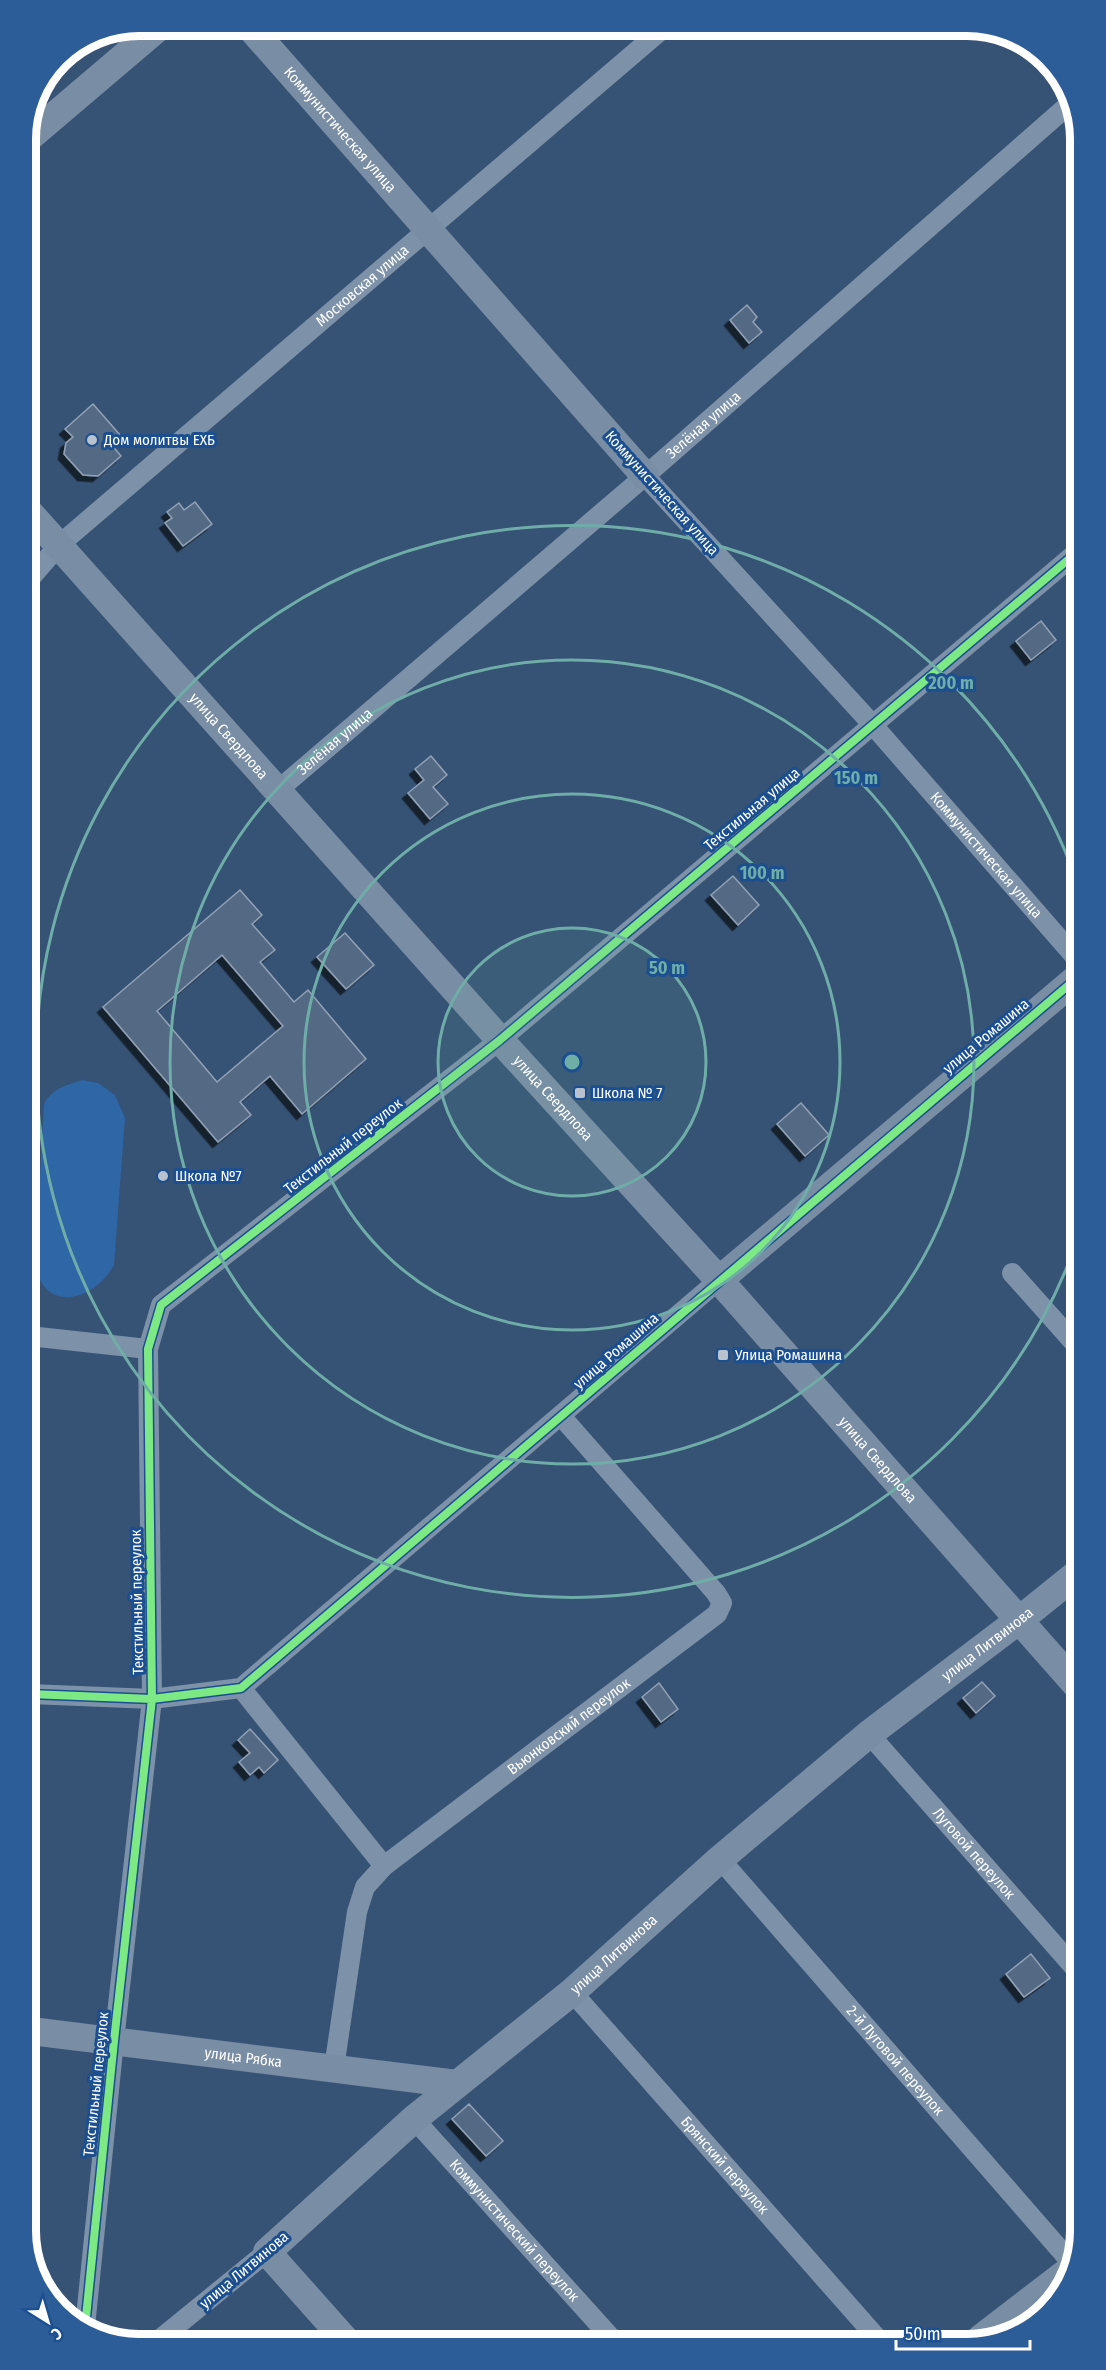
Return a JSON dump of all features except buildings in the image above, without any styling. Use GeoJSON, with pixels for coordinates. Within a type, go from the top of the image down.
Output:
{"type":"FeatureCollection","features":[{"type":"Feature","properties":{"kind":"main road"},"geometry":{"type":"LineString","coordinates":[[36,131],[148,36]]}},
{"type":"Feature","properties":{"kind":"main road","name":"Коммунистическая улица"},"geometry":{"type":"LineString","coordinates":[[258,36],[645,476]]}},
{"type":"Feature","properties":{"kind":"main road","name":"улица Свердлова"},"geometry":{"type":"LineString","coordinates":[[36,520],[500,1040],[719,1280],[1070,1678]]}},
{"type":"Feature","properties":{"kind":"main road","name":"улица Ромашина"},"geometry":{"type":"LineString","coordinates":[[719,1280],[1070,984]]}},
{"type":"Feature","properties":{"kind":"main road","name":"улица Литвинова"},"geometry":{"type":"LineString","coordinates":[[267,2253],[414,2120],[572,1992],[720,1859],[869,1734],[1070,1579]]}},
{"type":"Feature","properties":{"kind":"main road","name":"улица Рябка"},"geometry":{"type":"LineString","coordinates":[[36,2032],[457,2084]]}},
{"type":"Feature","properties":{"kind":"main road"},"geometry":{"type":"LineString","coordinates":[[267,2253],[340,2334]]}},
{"type":"Feature","properties":{"kind":"main road"},"geometry":{"type":"LineString","coordinates":[[990,2331],[1057,2279]]}},
{"type":"Feature","properties":{"kind":"street","name":"Московская улица"},"geometry":{"type":"LineString","coordinates":[[36,572],[59,545],[654,36]]}},
{"type":"Feature","properties":{"kind":"street","name":"Зелёная улица"},"geometry":{"type":"LineString","coordinates":[[277,791],[645,476],[1065,108]]}},
{"type":"Feature","properties":{"kind":"street","name":"Коммунистическая улица"},"geometry":{"type":"LineString","coordinates":[[645,476],[872,724],[1070,951]]}},
{"type":"Feature","properties":{"kind":"street","name":"Текстильная улица"},"geometry":{"type":"LineString","coordinates":[[500,1040],[1070,558]]}},
{"type":"Feature","properties":{"kind":"street","name":"Текстильный переулок"},"geometry":{"type":"LineString","coordinates":[[86,2319],[152,1699],[148,1349],[161,1305],[500,1040]]}},
{"type":"Feature","properties":{"kind":"street"},"geometry":{"type":"LineString","coordinates":[[1012,1273],[1070,1338]]}},
{"type":"Feature","properties":{"kind":"street","name":"улица Ромашина"},"geometry":{"type":"LineString","coordinates":[[241,1688],[719,1280]]}},
{"type":"Feature","properties":{"kind":"street"},"geometry":{"type":"LineString","coordinates":[[36,1337],[148,1349]]}},
{"type":"Feature","properties":{"kind":"street","name":"Вьюнковский переулок"},"geometry":{"type":"LineString","coordinates":[[334,2068],[357,1911],[365,1887],[384,1866],[717,1614],[722,1603],[716,1593],[561,1416]]}},
{"type":"Feature","properties":{"kind":"street"},"geometry":{"type":"LineString","coordinates":[[36,1694],[152,1699],[241,1688],[384,1866]]}},
{"type":"Feature","properties":{"kind":"street","name":"Луговой переулок"},"geometry":{"type":"LineString","coordinates":[[869,1734],[1070,1963]]}},
{"type":"Feature","properties":{"kind":"street","name":"2-й Луговой переулок"},"geometry":{"type":"LineString","coordinates":[[720,1859],[1066,2257]]}},
{"type":"Feature","properties":{"kind":"street","name":"Брянский переулок"},"geometry":{"type":"LineString","coordinates":[[572,1992],[874,2334]]}},
{"type":"Feature","properties":{"kind":"street","name":"Коммунистический переулок"},"geometry":{"type":"LineString","coordinates":[[414,2120],[608,2334]]}},
{"type":"Feature","properties":{"kind":"street","name":"улица Литвинова"},"geometry":{"type":"LineString","coordinates":[[166,2334],[267,2253]]}},
{"type":"Feature","properties":{"kind":"shaded area"},"geometry":{"type":"Polygon","coordinates":[[[82,1080],[98,1083],[115,1095],[125,1118],[114,1265],[94,1288],[69,1297],[57,1296],[47,1290],[39,1278],[36,1265],[44,1104],[55,1091],[82,1080]]]}},
{"type":"Feature","properties":{"kind":"cycle path"},"geometry":{"type":"LineString","coordinates":[[86,2319],[152,1699],[148,1349],[161,1305],[500,1040],[1070,558]]}},
{"type":"Feature","properties":{"kind":"cycle path"},"geometry":{"type":"LineString","coordinates":[[36,1694],[152,1699],[241,1688],[1070,984]]}},
{"type":"Feature","properties":{"kind":"place","name":"Дом молитвы ЕХБ"},"geometry":{"type":"Point","coordinates":[92,440]}},
{"type":"Feature","properties":{"kind":"place","name":"Школа № 7"},"geometry":{"type":"Point","coordinates":[580,1093]}},
{"type":"Feature","properties":{"kind":"place","name":"Школа №7"},"geometry":{"type":"Point","coordinates":[163,1176]}},
{"type":"Feature","properties":{"kind":"place","name":"Улица Ромашина"},"geometry":{"type":"Point","coordinates":[723,1355]}}]}
